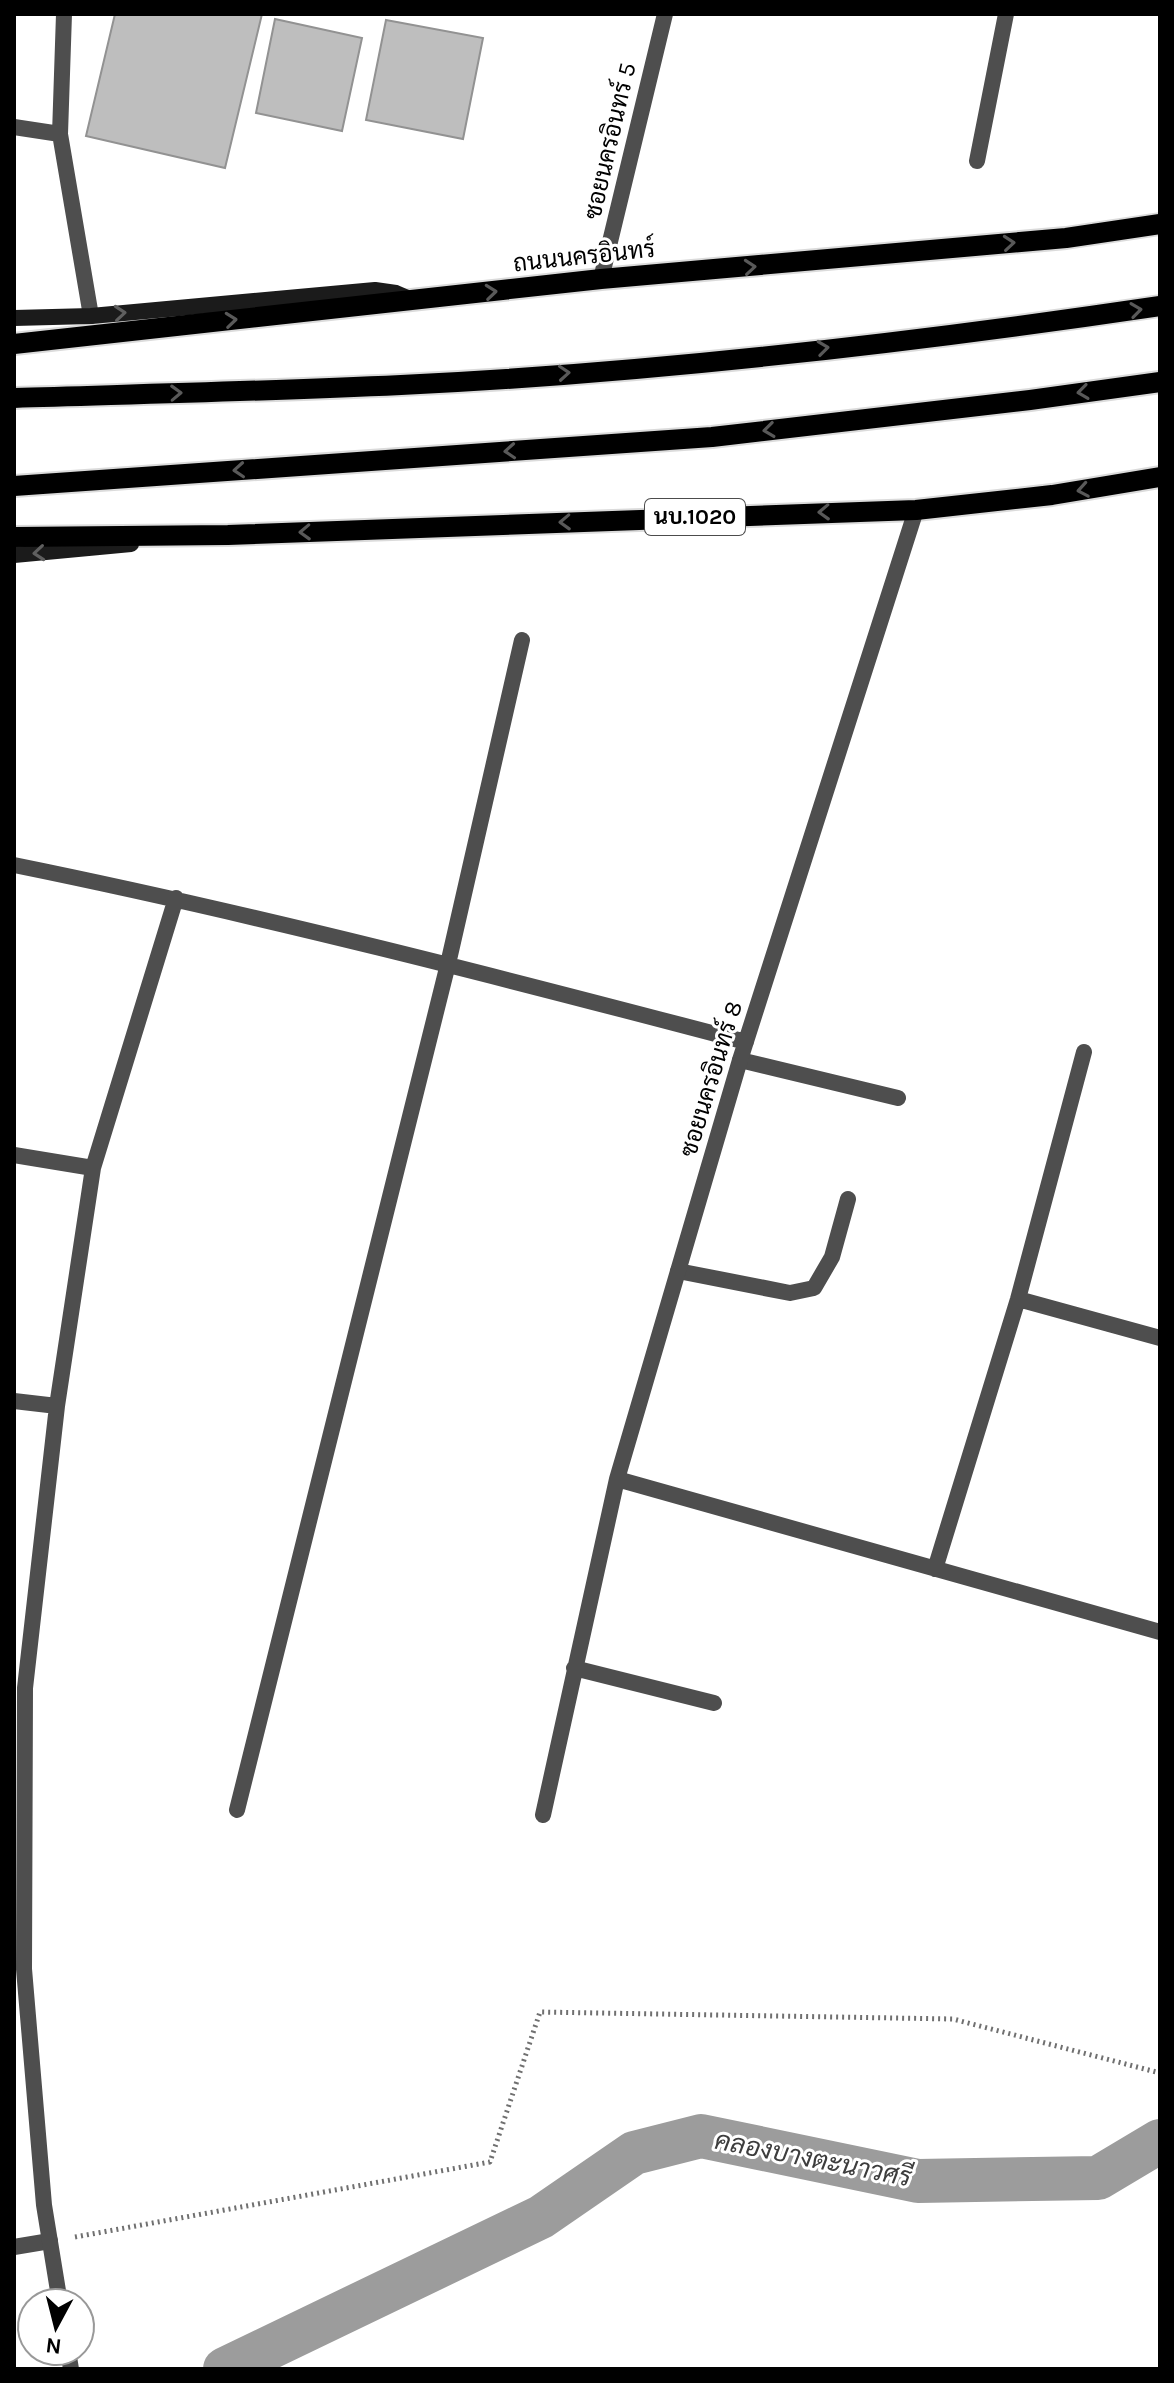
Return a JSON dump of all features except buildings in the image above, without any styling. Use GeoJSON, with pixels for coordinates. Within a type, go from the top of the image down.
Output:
{"type":"FeatureCollection","features":[{"type":"Feature","properties":{"kind":"main road","name":"ถนนนครอินทร์"},"geometry":{"type":"LineString","coordinates":[[14,318],[91,316],[375,290],[414,300],[601,279],[1066,238],[1160,224]]}},
{"type":"Feature","properties":{"kind":"main road"},"geometry":{"type":"LineString","coordinates":[[14,344],[414,300]]}},
{"type":"Feature","properties":{"kind":"main road"},"geometry":{"type":"LineString","coordinates":[[14,398],[403,385],[682,365],[1067,320],[1160,306]]}},
{"type":"Feature","properties":{"kind":"main road"},"geometry":{"type":"LineString","coordinates":[[14,486],[712,437],[1160,382]]}},
{"type":"Feature","properties":{"kind":"main road","name":"นบ.1020"},"geometry":{"type":"LineString","coordinates":[[14,555],[228,535],[916,510],[1052,495],[1160,477]]}},
{"type":"Feature","properties":{"kind":"main road"},"geometry":{"type":"LineString","coordinates":[[14,537],[228,535]]}},
{"type":"Feature","properties":{"kind":"street"},"geometry":{"type":"LineString","coordinates":[[64,14],[60,134],[91,316]]}},
{"type":"Feature","properties":{"kind":"street","name":"ซอยนครอินทร์ 5"},"geometry":{"type":"LineString","coordinates":[[601,279],[665,14]]}},
{"type":"Feature","properties":{"kind":"street"},"geometry":{"type":"LineString","coordinates":[[977,161],[1006,14]]}},
{"type":"Feature","properties":{"kind":"street"},"geometry":{"type":"LineString","coordinates":[[14,127],[60,134]]}},
{"type":"Feature","properties":{"kind":"street","name":"ซอยนครอินทร์ 8"},"geometry":{"type":"LineString","coordinates":[[543,1815],[617,1479],[740,1060],[916,510]]}},
{"type":"Feature","properties":{"kind":"street"},"geometry":{"type":"LineString","coordinates":[[237,1810],[448,964],[522,640]]}},
{"type":"Feature","properties":{"kind":"street"},"geometry":{"type":"LineString","coordinates":[[14,865],[176,898],[448,964],[746,1042]]}},
{"type":"Feature","properties":{"kind":"street"},"geometry":{"type":"LineString","coordinates":[[57,2287],[44,2205],[21,2011],[24,1969],[20,1688],[57,1406],[93,1168],[176,898]]}},
{"type":"Feature","properties":{"kind":"street"},"geometry":{"type":"LineString","coordinates":[[935,1569],[1018,1299],[1084,1052]]}},
{"type":"Feature","properties":{"kind":"street"},"geometry":{"type":"LineString","coordinates":[[740,1060],[898,1098]]}},
{"type":"Feature","properties":{"kind":"street"},"geometry":{"type":"LineString","coordinates":[[14,1155],[93,1168]]}},
{"type":"Feature","properties":{"kind":"street"},"geometry":{"type":"LineString","coordinates":[[678,1271],[790,1293],[814,1288],[832,1257],[848,1199]]}},
{"type":"Feature","properties":{"kind":"street"},"geometry":{"type":"LineString","coordinates":[[1018,1299],[1160,1338]]}},
{"type":"Feature","properties":{"kind":"street"},"geometry":{"type":"LineString","coordinates":[[14,1401],[57,1406]]}},
{"type":"Feature","properties":{"kind":"street"},"geometry":{"type":"LineString","coordinates":[[617,1479],[1160,1632]]}},
{"type":"Feature","properties":{"kind":"street"},"geometry":{"type":"LineString","coordinates":[[574,1668],[714,1703]]}},
{"type":"Feature","properties":{"kind":"street"},"geometry":{"type":"LineString","coordinates":[[14,2247],[50,2241]]}},
{"type":"Feature","properties":{"kind":"path"},"geometry":{"type":"LineString","coordinates":[[50,2241],[490,2162],[540,2012],[953,2019],[1160,2073]]}},
{"type":"Feature","properties":{"kind":"waterway","name":"คลองบางตะนาวศรี"},"geometry":{"type":"LineString","coordinates":[[225,2369],[541,2217],[634,2153],[701,2136],[918,2181],[1098,2178],[1160,2141]]}}]}
